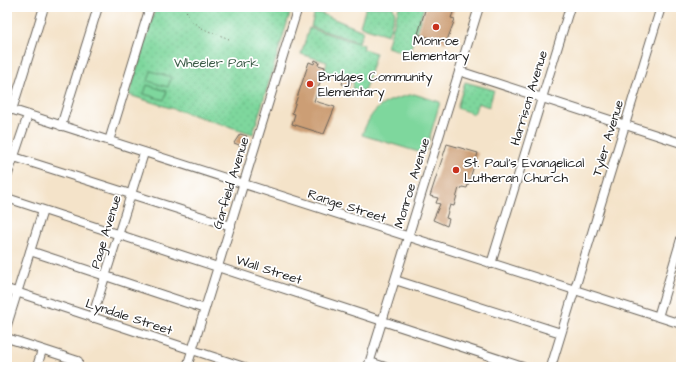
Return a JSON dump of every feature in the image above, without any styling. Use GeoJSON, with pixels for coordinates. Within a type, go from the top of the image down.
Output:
{"type":"FeatureCollection","features":[{"type":"Feature","properties":{"kind":"street"},"geometry":{"type":"LineString","coordinates":[[9,109],[44,7]]}},
{"type":"Feature","properties":{"kind":"street"},"geometry":{"type":"LineString","coordinates":[[61,126],[98,7]]}},
{"type":"Feature","properties":{"kind":"street"},"geometry":{"type":"LineString","coordinates":[[109,141],[150,7]]}},
{"type":"Feature","properties":{"kind":"street","name":"Garfield Avenue"},"geometry":{"type":"LineString","coordinates":[[188,367],[298,7]]}},
{"type":"Feature","properties":{"kind":"street","name":"Monroe Avenue"},"geometry":{"type":"LineString","coordinates":[[369,365],[479,7]]}},
{"type":"Feature","properties":{"kind":"street","name":"Harrison Avenue"},"geometry":{"type":"LineString","coordinates":[[491,264],[570,7]]}},
{"type":"Feature","properties":{"kind":"street","name":"Tyler Avenue"},"geometry":{"type":"LineString","coordinates":[[551,367],[661,7]]}},
{"type":"Feature","properties":{"kind":"street"},"geometry":{"type":"LineString","coordinates":[[459,71],[681,143]]}},
{"type":"Feature","properties":{"kind":"street","name":"Range Street"},"geometry":{"type":"LineString","coordinates":[[9,109],[408,238],[681,324]]}},
{"type":"Feature","properties":{"kind":"street"},"geometry":{"type":"LineString","coordinates":[[7,177],[28,115]]}},
{"type":"Feature","properties":{"kind":"street","name":"Page Avenue"},"geometry":{"type":"LineString","coordinates":[[92,318],[144,153]]}},
{"type":"Feature","properties":{"kind":"street"},"geometry":{"type":"LineString","coordinates":[[14,157],[231,226]]}},
{"type":"Feature","properties":{"kind":"street","name":"Wall Street"},"geometry":{"type":"LineString","coordinates":[[7,198],[523,367]]}},
{"type":"Feature","properties":{"kind":"street"},"geometry":{"type":"LineString","coordinates":[[7,325],[43,210]]}},
{"type":"Feature","properties":{"kind":"street"},"geometry":{"type":"LineString","coordinates":[[658,317],[681,239]]}},
{"type":"Feature","properties":{"kind":"street"},"geometry":{"type":"LineString","coordinates":[[30,252],[205,309]]}},
{"type":"Feature","properties":{"kind":"street"},"geometry":{"type":"LineString","coordinates":[[395,280],[561,333]]}},
{"type":"Feature","properties":{"kind":"street","name":"Lyndale Street"},"geometry":{"type":"LineString","coordinates":[[7,289],[244,367]]}},
{"type":"Feature","properties":{"kind":"street"},"geometry":{"type":"LineString","coordinates":[[7,338],[78,361]]}},
{"type":"Feature","properties":{"kind":"street"},"geometry":{"type":"LineString","coordinates":[[37,367],[42,350]]}},
{"type":"Feature","properties":{"kind":"street"},"geometry":{"type":"LineString","coordinates":[[369,365],[385,367]]}},
{"type":"Feature","properties":{"kind":"path"},"geometry":{"type":"LineString","coordinates":[[185,7],[191,21],[197,26],[231,40]]}},
{"type":"Feature","properties":{"kind":"green space","name":"Wheeler Park"},"geometry":{"type":"Polygon","coordinates":[[[156,7],[292,7],[253,134],[129,95],[156,7]]]}},
{"type":"Feature","properties":{"kind":"green space"},"geometry":{"type":"Polygon","coordinates":[[[366,7],[393,7],[395,13],[388,35],[360,26],[366,7]]]}},
{"type":"Feature","properties":{"kind":"green space"},"geometry":{"type":"Polygon","coordinates":[[[399,7],[424,7],[409,54],[387,47],[399,7]]]}},
{"type":"Feature","properties":{"kind":"green space"},"geometry":{"type":"Polygon","coordinates":[[[315,11],[363,31],[359,42],[311,27],[315,11]]]}},
{"type":"Feature","properties":{"kind":"green space"},"geometry":{"type":"Polygon","coordinates":[[[309,28],[364,45],[363,49],[376,53],[364,92],[352,89],[354,80],[325,71],[327,62],[301,54],[309,28]]]}},
{"type":"Feature","properties":{"kind":"green space"},"geometry":{"type":"Polygon","coordinates":[[[151,71],[171,77],[168,87],[148,81],[151,71]]]}},
{"type":"Feature","properties":{"kind":"green space"},"geometry":{"type":"Polygon","coordinates":[[[465,82],[494,90],[489,107],[478,103],[474,114],[457,108],[465,82]]]}},
{"type":"Feature","properties":{"kind":"green space"},"geometry":{"type":"Polygon","coordinates":[[[147,85],[167,91],[164,100],[144,94],[147,85]]]}},
{"type":"Feature","properties":{"kind":"green space"},"geometry":{"type":"Polygon","coordinates":[[[414,94],[440,102],[426,150],[422,153],[362,135],[371,117],[381,106],[395,99],[414,94]]]}},
{"type":"Feature","properties":{"kind":"building","name":"Monroe Elementary"},"geometry":{"type":"Polygon","coordinates":[[[426,7],[455,7],[451,18],[455,19],[446,43],[418,34],[426,7]]]}},
{"type":"Feature","properties":{"kind":"building","name":"Bridges Community Elementary"},"geometry":{"type":"Polygon","coordinates":[[[315,60],[319,62],[318,65],[325,67],[314,101],[335,107],[324,134],[292,124],[295,114],[292,113],[309,62],[314,64],[315,60]]]}},
{"type":"Feature","properties":{"kind":"building"},"geometry":{"type":"Polygon","coordinates":[[[344,78],[351,81],[349,87],[342,84],[344,78]]]}},
{"type":"Feature","properties":{"kind":"building"},"geometry":{"type":"Polygon","coordinates":[[[240,134],[247,136],[244,147],[234,143],[240,134]]]}},
{"type":"Feature","properties":{"kind":"building","name":"St. Paul's Evangelical Lutheran Church"},"geometry":{"type":"Polygon","coordinates":[[[447,144],[478,153],[467,188],[459,188],[454,206],[450,205],[446,218],[449,219],[447,226],[433,220],[440,204],[436,203],[438,198],[430,196],[447,144]]]}},
{"type":"Feature","properties":{"kind":"place","name":"Monroe Elementary"},"geometry":{"type":"Point","coordinates":[436,27]}},
{"type":"Feature","properties":{"kind":"place","name":"Bridges Community Elementary"},"geometry":{"type":"Point","coordinates":[310,84]}},
{"type":"Feature","properties":{"kind":"place","name":"St. Paul's Evangelical Lutheran Church"},"geometry":{"type":"Point","coordinates":[456,170]}}]}
